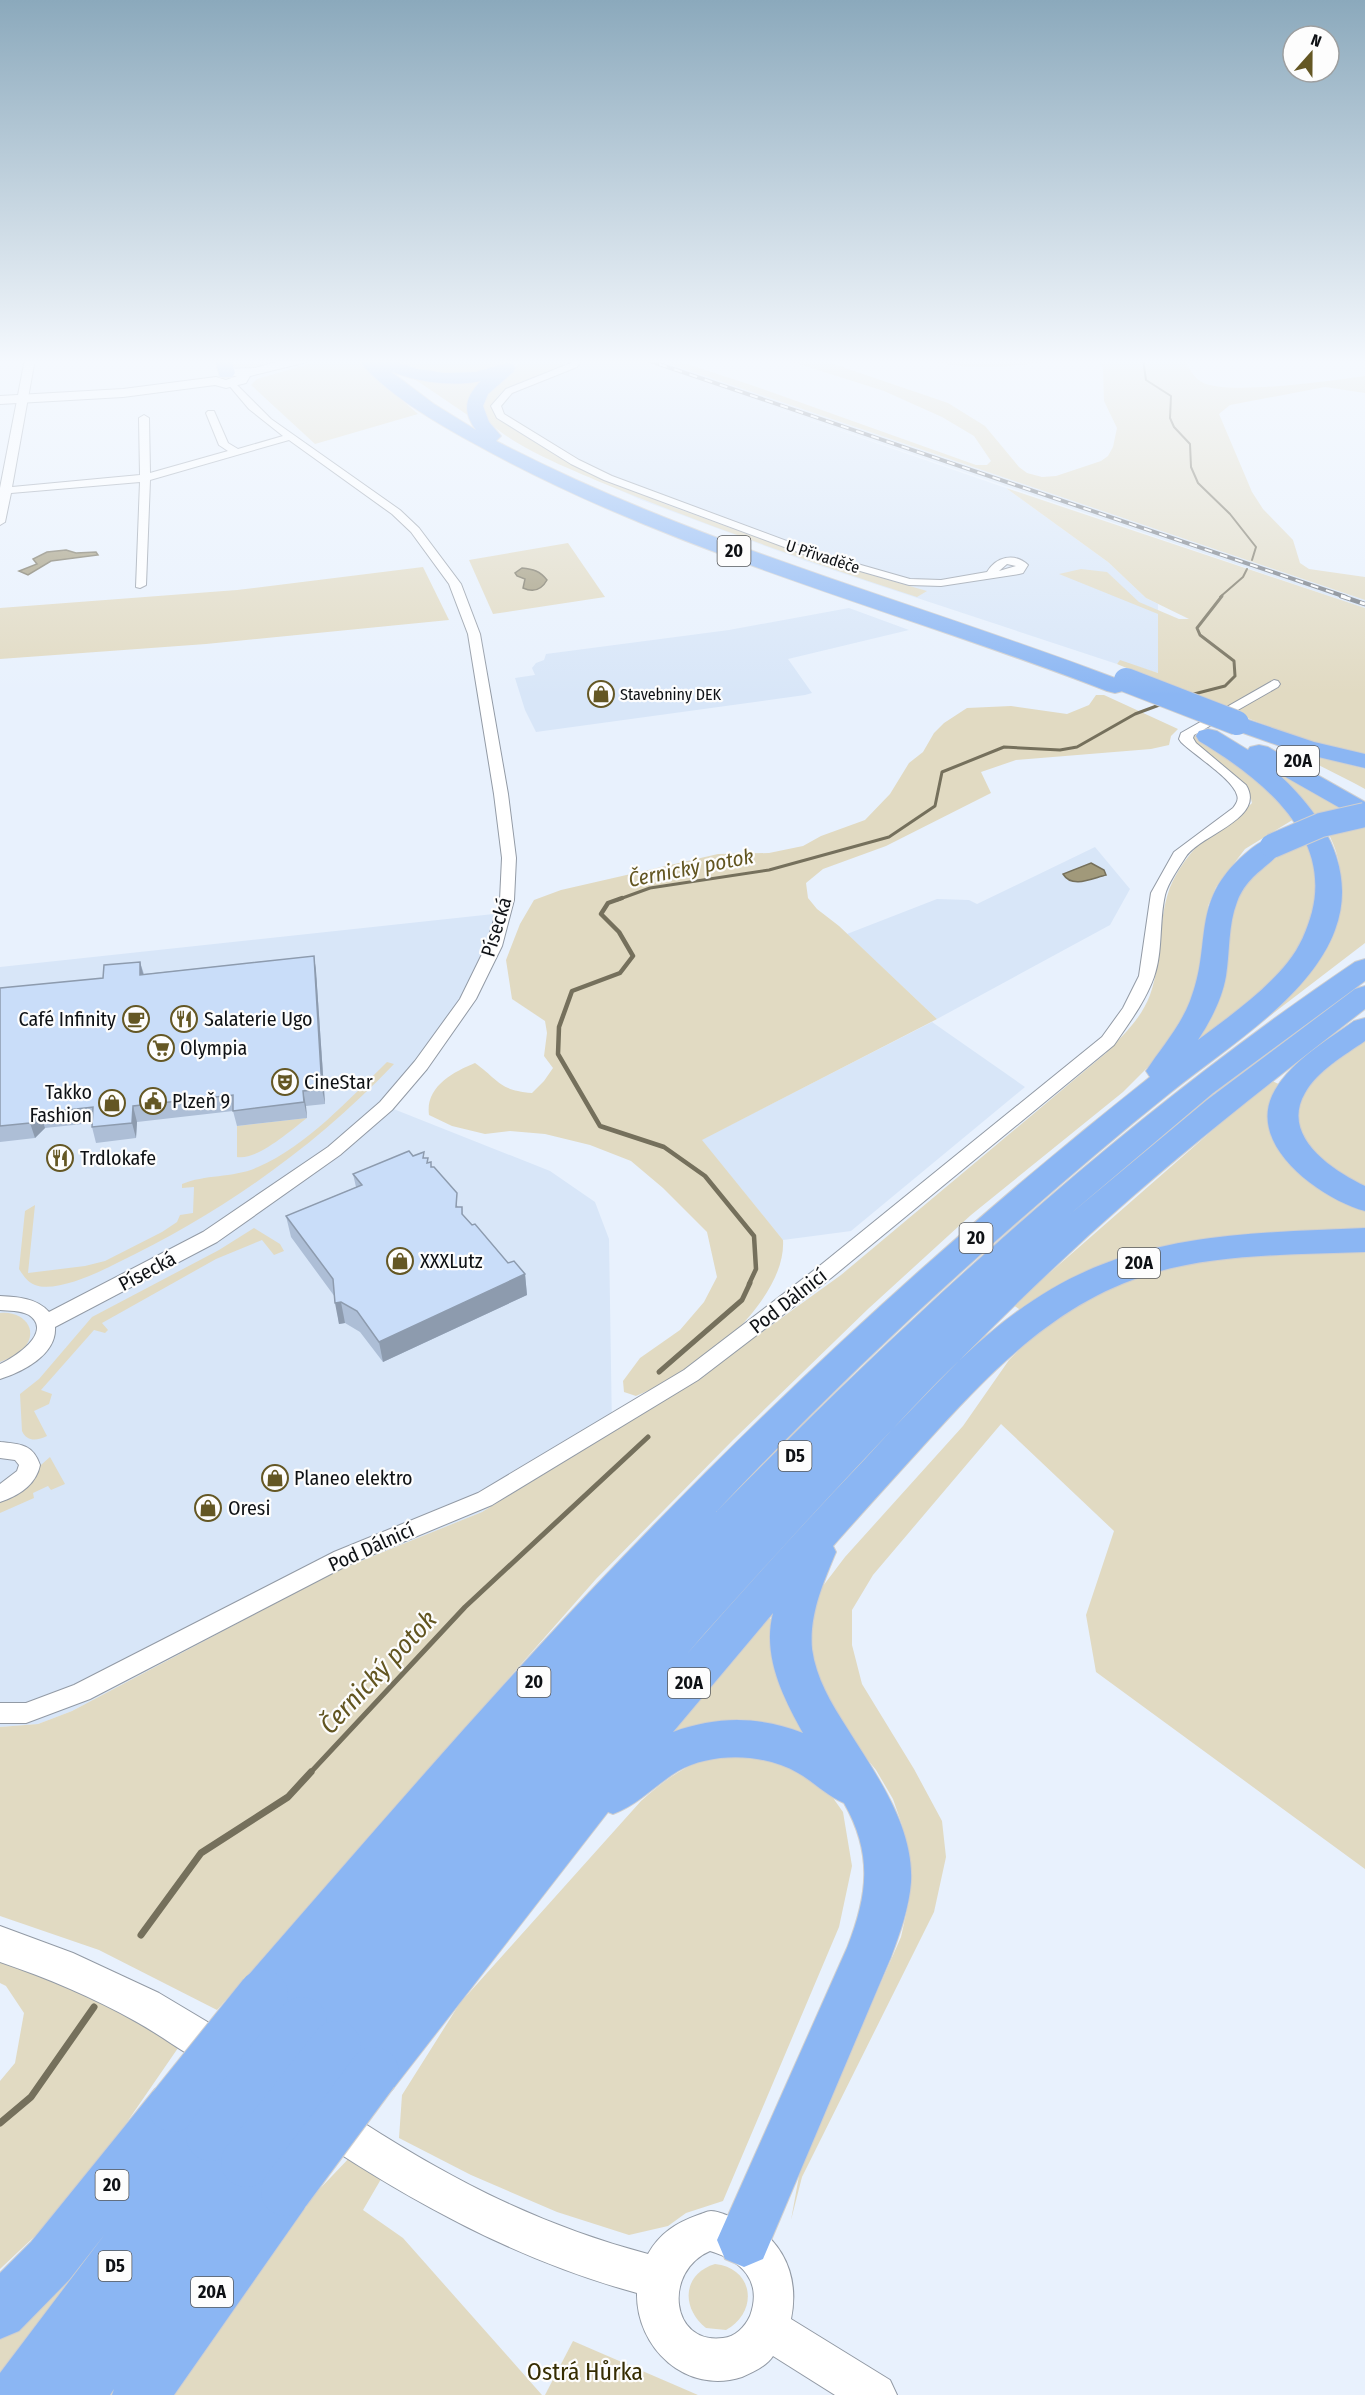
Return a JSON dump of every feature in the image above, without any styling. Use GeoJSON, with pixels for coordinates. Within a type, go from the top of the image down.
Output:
{"type":"FeatureCollection","features":[{"type":"Feature","properties":{"kind":"highway","name":"20"},"geometry":{"type":"LineString","coordinates":[[541,471],[611,503],[741,554],[1120,683]]}},
{"type":"Feature","properties":{"kind":"highway","name":"20"},"geometry":{"type":"LineString","coordinates":[[0,2312],[50,2261],[229,2149],[263,1995],[496,1723],[683,1521],[820,1383],[1011,1208],[1139,1101],[1255,1009],[1292,975],[1316,941],[1326,912],[1329,884],[1327,870],[1319,843],[1305,818],[1286,793],[1223,729],[1026,641],[772,556],[664,516],[562,471]]}},
{"type":"Feature","properties":{"kind":"highway"},"geometry":{"type":"LineString","coordinates":[[1120,683],[1223,729],[1365,813]]}},
{"type":"Feature","properties":{"kind":"highway"},"geometry":{"type":"LineString","coordinates":[[1223,729],[1365,761]]}},
{"type":"Feature","properties":{"kind":"highway","name":"20A"},"geometry":{"type":"LineString","coordinates":[[1223,729],[1365,798]]}},
{"type":"Feature","properties":{"kind":"highway"},"geometry":{"type":"LineString","coordinates":[[1139,1101],[1184,1039],[1200,1010],[1212,976],[1217,926],[1227,892],[1249,864],[1272,846],[1306,830],[1365,813]]}},
{"type":"Feature","properties":{"kind":"highway","name":"D5"},"geometry":{"type":"LineString","coordinates":[[337,2047],[536,1739],[691,1564],[797,1454],[897,1356],[1038,1224],[1162,1118],[1278,1027],[1365,968]]}},
{"type":"Feature","properties":{"kind":"highway","name":"D5"},"geometry":{"type":"LineString","coordinates":[[18,2395],[229,2149],[337,2047],[477,1868],[723,1581],[905,1390],[1048,1254],[1187,1133],[1307,1036],[1365,995]]}},
{"type":"Feature","properties":{"kind":"highway"},"geometry":{"type":"LineString","coordinates":[[1365,1027],[1311,1069],[1293,1087],[1285,1102],[1283,1118],[1292,1144],[1305,1162],[1337,1187],[1365,1200]]}},
{"type":"Feature","properties":{"kind":"highway","name":"20A"},"geometry":{"type":"LineString","coordinates":[[140,2395],[229,2149],[548,1850],[759,1600],[954,1390],[1003,1342],[1040,1311],[1082,1286],[1149,1260],[1200,1250],[1257,1244],[1365,1240]]}},
{"type":"Feature","properties":{"kind":"highway"},"geometry":{"type":"LineString","coordinates":[[744,2240],[879,1926],[886,1898],[888,1869],[882,1835],[869,1804],[807,1701],[799,1684],[790,1649],[791,1622],[796,1595],[833,1518]]}},
{"type":"Feature","properties":{"kind":"highway"},"geometry":{"type":"LineString","coordinates":[[548,1850],[605,1801],[658,1760],[692,1744],[711,1740],[749,1738],[786,1746],[824,1764],[842,1777],[869,1804]]}},
{"type":"Feature","properties":{"kind":"highway","name":"D5"},"geometry":{"type":"LineString","coordinates":[[76,2395],[229,2149]]}},
{"type":"Feature","properties":{"kind":"main road"},"geometry":{"type":"LineString","coordinates":[[0,1944],[55,1962],[122,1992],[182,2026],[373,2154],[464,2206],[572,2254],[659,2278]]}},
{"type":"Feature","properties":{"kind":"main road"},"geometry":{"type":"LineString","coordinates":[[710,2231],[728,2232],[744,2240],[759,2252],[769,2269],[774,2289],[774,2309],[768,2328],[756,2345],[740,2357],[722,2362],[703,2360],[685,2352],[671,2338],[661,2319],[657,2299],[659,2278],[666,2260],[678,2245],[693,2235],[710,2231]]}},
{"type":"Feature","properties":{"kind":"main road"},"geometry":{"type":"LineString","coordinates":[[768,2328],[875,2395]]}},
{"type":"Feature","properties":{"kind":"street"},"geometry":{"type":"LineString","coordinates":[[0,522],[7,471]]}},
{"type":"Feature","properties":{"kind":"street"},"geometry":{"type":"LineString","coordinates":[[140,585],[145,471]]}},
{"type":"Feature","properties":{"kind":"street"},"geometry":{"type":"LineString","coordinates":[[3,490],[145,478],[171,471]]}},
{"type":"Feature","properties":{"kind":"street","name":"Písecká"},"geometry":{"type":"LineString","coordinates":[[45,1323],[210,1237],[334,1151],[372,1119],[421,1065],[468,999],[494,946],[507,900],[509,858],[501,794],[474,634],[455,584],[415,530],[396,512],[338,471]]}},
{"type":"Feature","properties":{"kind":"street","name":"U Přivaděče"},"geometry":{"type":"LineString","coordinates":[[595,471],[815,555],[909,582],[941,583],[992,574]]}},
{"type":"Feature","properties":{"kind":"street","name":"Pod Dálnicí"},"geometry":{"type":"LineString","coordinates":[[0,1713],[26,1713],[82,1692],[342,1558],[485,1499],[691,1375],[824,1273],[1108,1041],[1131,1008],[1147,976],[1158,893],[1163,883],[1181,852],[1238,811],[1244,802],[1244,794],[1239,784],[1198,753],[1186,739],[1188,733],[1274,684]]}},
{"type":"Feature","properties":{"kind":"street"},"geometry":{"type":"LineString","coordinates":[[0,1303],[15,1302],[30,1306],[40,1314],[45,1323],[45,1337],[38,1349],[27,1360],[0,1372]]}},
{"type":"Feature","properties":{"kind":"street"},"geometry":{"type":"LineString","coordinates":[[0,1450],[21,1452],[28,1460],[29,1468],[20,1483],[0,1494]]}},
{"type":"Feature","properties":{"kind":"shaded area"},"geometry":{"type":"Polygon","coordinates":[[[577,471],[956,471],[1006,488],[1108,562],[1146,598],[1158,604],[1158,673],[1120,661],[1117,664],[805,561],[641,500],[577,471]]]}},
{"type":"Feature","properties":{"kind":"shaded area"},"geometry":{"type":"Polygon","coordinates":[[[961,471],[984,471],[1365,600],[1365,608],[961,471]]]}},
{"type":"Feature","properties":{"kind":"shaded area"},"geometry":{"type":"Polygon","coordinates":[[[66,550],[76,553],[96,552],[98,555],[51,561],[28,575],[19,571],[37,564],[33,559],[47,552],[66,550]]]}},
{"type":"Feature","properties":{"kind":"shaded area"},"geometry":{"type":"Polygon","coordinates":[[[522,568],[536,571],[547,580],[537,589],[523,588],[525,579],[515,573],[522,568]]]}},
{"type":"Feature","properties":{"kind":"shaded area"},"geometry":{"type":"Polygon","coordinates":[[[849,608],[909,630],[788,659],[812,693],[805,695],[536,732],[525,710],[515,678],[535,675],[532,668],[536,663],[544,660],[546,654],[729,630],[849,608]]]}},
{"type":"Feature","properties":{"kind":"shaded area"},"geometry":{"type":"Polygon","coordinates":[[[1095,847],[1130,889],[1110,925],[937,1019],[847,934],[937,899],[969,900],[977,904],[1095,847]]]}},
{"type":"Feature","properties":{"kind":"shaded area"},"geometry":{"type":"Polygon","coordinates":[[[1091,863],[1104,870],[1106,875],[1077,882],[1063,874],[1091,863]]]}},
{"type":"Feature","properties":{"kind":"shaded area"},"geometry":{"type":"Polygon","coordinates":[[[503,913],[468,999],[386,1106],[550,1171],[595,1202],[609,1239],[612,1430],[482,1512],[336,1571],[72,1711],[38,1724],[0,1727],[0,967],[503,913]]]}},
{"type":"Feature","properties":{"kind":"shaded area"},"geometry":{"type":"Polygon","coordinates":[[[932,1022],[1025,1087],[851,1231],[783,1240],[701,1140],[932,1022]]]}},
{"type":"Feature","properties":{"kind":"green space"},"geometry":{"type":"Polygon","coordinates":[[[574,471],[589,471],[665,504],[819,560],[927,591],[917,597],[838,571],[682,515],[574,471]]]}},
{"type":"Feature","properties":{"kind":"green space"},"geometry":{"type":"Polygon","coordinates":[[[984,471],[1024,471],[1042,477],[1056,476],[1072,471],[1243,471],[1252,492],[1263,509],[1293,540],[1300,563],[1309,569],[1365,577],[1365,600],[984,471]]]}},
{"type":"Feature","properties":{"kind":"green space"},"geometry":{"type":"Polygon","coordinates":[[[1006,488],[1365,608],[1365,756],[1270,727],[1117,664],[1120,660],[1158,673],[1158,614],[1059,574],[1081,569],[1107,572],[1139,602],[1179,619],[1189,619],[1146,598],[1108,562],[1006,488]]]}},
{"type":"Feature","properties":{"kind":"green space"},"geometry":{"type":"Polygon","coordinates":[[[568,543],[605,597],[493,614],[469,560],[568,543]]]}},
{"type":"Feature","properties":{"kind":"green space"},"geometry":{"type":"Polygon","coordinates":[[[423,567],[449,620],[206,644],[0,659],[0,608],[237,590],[423,567]]]}},
{"type":"Feature","properties":{"kind":"green space"},"geometry":{"type":"Polygon","coordinates":[[[1096,695],[1104,695],[1178,729],[1171,736],[1169,745],[1151,749],[1016,760],[981,772],[991,793],[886,846],[823,869],[806,883],[808,898],[817,909],[839,926],[937,1019],[702,1140],[783,1240],[782,1258],[766,1294],[753,1312],[724,1343],[694,1367],[666,1383],[636,1396],[624,1392],[623,1381],[640,1358],[680,1330],[704,1302],[717,1277],[707,1232],[663,1188],[631,1161],[590,1145],[545,1134],[510,1131],[485,1134],[452,1126],[429,1115],[431,1096],[442,1082],[475,1063],[505,1087],[532,1093],[553,1068],[544,1056],[547,1033],[545,1021],[512,999],[506,960],[520,924],[534,900],[561,890],[718,854],[769,853],[803,846],[821,836],[865,820],[890,794],[909,763],[923,752],[934,733],[944,723],[967,708],[1011,706],[1067,714],[1089,705],[1096,695]]]}},
{"type":"Feature","properties":{"kind":"green space"},"geometry":{"type":"Polygon","coordinates":[[[1193,734],[1258,776],[1294,819],[1245,849],[1216,887],[1208,906],[1201,964],[1190,1005],[1179,1030],[1154,1061],[1123,1092],[971,1215],[868,1309],[734,1439],[596,1579],[217,2010],[99,1950],[0,1916],[0,1727],[38,1724],[72,1711],[336,1571],[482,1512],[683,1389],[841,1275],[1106,1053],[1137,1019],[1150,995],[1157,965],[1165,902],[1178,871],[1201,842],[1252,803],[1244,785],[1228,769],[1193,742],[1193,734]]]}},
{"type":"Feature","properties":{"kind":"green space"},"geometry":{"type":"Polygon","coordinates":[[[1285,748],[1365,769],[1365,789],[1354,783],[1285,748]]]}},
{"type":"Feature","properties":{"kind":"green space"},"geometry":{"type":"Polygon","coordinates":[[[1264,765],[1365,818],[1365,943],[1224,1051],[1335,929],[1340,900],[1341,876],[1337,854],[1329,835],[1318,817],[1303,800],[1264,765]]]}},
{"type":"Feature","properties":{"kind":"green space"},"geometry":{"type":"Polygon","coordinates":[[[1307,838],[1318,885],[1308,928],[1298,948],[1286,966],[1255,997],[1203,1038],[1200,1037],[1214,1009],[1233,899],[1258,864],[1307,838]]]}},
{"type":"Feature","properties":{"kind":"green space"},"geometry":{"type":"Polygon","coordinates":[[[1365,1041],[1365,1188],[1336,1171],[1316,1155],[1302,1136],[1298,1119],[1300,1103],[1319,1076],[1365,1041]]]}},
{"type":"Feature","properties":{"kind":"green space"},"geometry":{"type":"Polygon","coordinates":[[[387,1062],[394,1064],[332,1124],[264,1176],[193,1223],[109,1267],[65,1284],[43,1287],[35,1285],[27,1280],[19,1269],[25,1211],[35,1205],[28,1273],[85,1266],[105,1261],[162,1232],[177,1222],[180,1215],[193,1213],[194,1187],[182,1188],[182,1184],[249,1170],[276,1158],[311,1134],[387,1062]]]}},
{"type":"Feature","properties":{"kind":"green space"},"geometry":{"type":"Polygon","coordinates":[[[1270,1080],[1283,1086],[1271,1113],[1365,1207],[1365,1231],[1247,1235],[1022,1311],[1013,1305],[1270,1080]]]}},
{"type":"Feature","properties":{"kind":"green space"},"geometry":{"type":"Polygon","coordinates":[[[307,1118],[264,1150],[245,1157],[237,1157],[237,1126],[307,1118]]]}},
{"type":"Feature","properties":{"kind":"green space"},"geometry":{"type":"Polygon","coordinates":[[[254,1228],[280,1244],[284,1251],[274,1255],[262,1240],[216,1259],[102,1323],[108,1330],[105,1333],[94,1330],[41,1390],[52,1394],[49,1404],[34,1411],[47,1436],[33,1440],[24,1435],[20,1394],[39,1379],[92,1317],[219,1250],[254,1228]]]}},
{"type":"Feature","properties":{"kind":"green space"},"geometry":{"type":"Polygon","coordinates":[[[1365,1252],[1365,1869],[1096,1672],[1086,1615],[1114,1531],[1001,1424],[873,1575],[852,1610],[852,1645],[862,1684],[914,1769],[942,1821],[946,1857],[934,1912],[802,2177],[791,2220],[801,2165],[901,1937],[909,1901],[910,1860],[893,1799],[876,1770],[830,1713],[806,1675],[807,1607],[845,1557],[963,1426],[1009,1360],[1034,1335],[1076,1304],[1148,1270],[1241,1254],[1365,1252]]]}},
{"type":"Feature","properties":{"kind":"green space"},"geometry":{"type":"Polygon","coordinates":[[[0,1313],[9,1313],[23,1319],[30,1330],[30,1337],[21,1351],[0,1362],[0,1313]]]}},
{"type":"Feature","properties":{"kind":"green space"},"geometry":{"type":"Polygon","coordinates":[[[50,1457],[65,1484],[51,1490],[48,1486],[33,1493],[34,1498],[0,1513],[0,1501],[50,1457]]]}},
{"type":"Feature","properties":{"kind":"green space"},"geometry":{"type":"Polygon","coordinates":[[[767,1616],[771,1619],[773,1659],[781,1690],[811,1740],[771,1724],[738,1720],[706,1725],[665,1738],[767,1616]]]}},
{"type":"Feature","properties":{"kind":"green space"},"geometry":{"type":"Polygon","coordinates":[[[738,1749],[816,1774],[843,1812],[852,1866],[839,1927],[723,2201],[686,2213],[668,2226],[629,2235],[557,2212],[471,2175],[399,2138],[402,2095],[460,2003],[641,1801],[665,1781],[686,1768],[738,1749]]]}},
{"type":"Feature","properties":{"kind":"green space"},"geometry":{"type":"Polygon","coordinates":[[[0,1958],[117,2006],[178,2048],[74,2199],[0,2269],[0,2081],[15,2063],[24,2013],[6,1986],[0,1983],[0,1958]]]}},
{"type":"Feature","properties":{"kind":"green space"},"geometry":{"type":"Polygon","coordinates":[[[173,2148],[0,2372],[0,2340],[173,2148]]]}},
{"type":"Feature","properties":{"kind":"green space"},"geometry":{"type":"Polygon","coordinates":[[[352,2155],[384,2174],[363,2210],[403,2238],[542,2395],[171,2395],[292,2218],[352,2155]]]}},
{"type":"Feature","properties":{"kind":"green space"},"geometry":{"type":"Polygon","coordinates":[[[715,2264],[728,2267],[738,2273],[748,2292],[744,2313],[726,2330],[706,2328],[692,2311],[689,2302],[691,2283],[696,2275],[715,2264]]]}},
{"type":"Feature","properties":{"kind":"green space","name":"Ostrá Hůrka"},"geometry":{"type":"Polygon","coordinates":[[[573,2341],[698,2395],[545,2395],[573,2341]]]}},
{"type":"Feature","properties":{"kind":"building","name":"Olympia"},"geometry":{"type":"Polygon","coordinates":[[[314,956],[322,1089],[303,1091],[304,1102],[233,1111],[233,1095],[133,1106],[132,1123],[92,1127],[93,1107],[40,1113],[30,1123],[0,1126],[0,988],[103,978],[104,965],[140,962],[140,975],[314,956]]]}},
{"type":"Feature","properties":{"kind":"building","name":"XXXLutz"},"geometry":{"type":"Polygon","coordinates":[[[409,1151],[413,1156],[424,1152],[423,1158],[428,1158],[427,1163],[431,1162],[431,1167],[434,1167],[457,1193],[456,1207],[462,1207],[462,1214],[472,1225],[475,1224],[508,1263],[514,1261],[525,1274],[379,1342],[357,1311],[341,1302],[335,1303],[333,1279],[286,1216],[362,1185],[353,1174],[409,1151]]]}},
{"type":"Feature","properties":{"kind":"waterway","name":"Černický potok"},"geometry":{"type":"LineString","coordinates":[[1193,471],[1198,483],[1230,514],[1256,547],[1252,560]]}},
{"type":"Feature","properties":{"kind":"waterway","name":"Černický potok"},"geometry":{"type":"LineString","coordinates":[[1220,597],[1243,577],[1247,569]]}},
{"type":"Feature","properties":{"kind":"waterway","name":"Černický potok"},"geometry":{"type":"LineString","coordinates":[[1190,695],[1225,686],[1235,676],[1234,661],[1200,635],[1197,628],[1222,596]]}},
{"type":"Feature","properties":{"kind":"waterway","name":"Černický potok"},"geometry":{"type":"LineString","coordinates":[[617,900],[650,888],[769,870],[889,837],[935,806],[942,772],[1004,747],[1060,750],[1077,747],[1135,714],[1162,704]]}},
{"type":"Feature","properties":{"kind":"waterway","name":"Černický potok"},"geometry":{"type":"LineString","coordinates":[[622,898],[608,903],[601,914],[619,932],[633,956],[620,973],[572,991],[559,1027],[558,1054],[600,1126],[664,1147],[705,1176],[754,1236],[756,1269],[749,1284]]}},
{"type":"Feature","properties":{"kind":"waterway","name":"Černický potok"},"geometry":{"type":"LineString","coordinates":[[659,1372],[742,1300],[750,1283]]}},
{"type":"Feature","properties":{"kind":"waterway","name":"Černický potok"},"geometry":{"type":"LineString","coordinates":[[310,1773],[465,1607],[648,1437]]}},
{"type":"Feature","properties":{"kind":"waterway","name":"Černický potok"},"geometry":{"type":"LineString","coordinates":[[141,1935],[201,1853],[288,1797],[311,1772]]}},
{"type":"Feature","properties":{"kind":"waterway","name":"Černický potok"},"geometry":{"type":"LineString","coordinates":[[0,2123],[31,2097],[94,2007]]}},
{"type":"Feature","properties":{"kind":"railway"},"geometry":{"type":"LineString","coordinates":[[974,471],[1346,597]]}},
{"type":"Feature","properties":{"kind":"railway"},"geometry":{"type":"LineString","coordinates":[[1341,596],[1365,604]]}},
{"type":"Feature","properties":{"kind":"place","name":"Stavebniny DEK"},"geometry":{"type":"Point","coordinates":[601,694]}},
{"type":"Feature","properties":{"kind":"place","name":"Café Infinity"},"geometry":{"type":"Point","coordinates":[136,1019]}},
{"type":"Feature","properties":{"kind":"place","name":"Salaterie Ugo"},"geometry":{"type":"Point","coordinates":[184,1019]}},
{"type":"Feature","properties":{"kind":"place","name":"Olympia"},"geometry":{"type":"Point","coordinates":[161,1048]}},
{"type":"Feature","properties":{"kind":"place","name":"CineStar"},"geometry":{"type":"Point","coordinates":[285,1082]}},
{"type":"Feature","properties":{"kind":"place","name":"Plzeň 9"},"geometry":{"type":"Point","coordinates":[153,1101]}},
{"type":"Feature","properties":{"kind":"place","name":"Takko Fashion"},"geometry":{"type":"Point","coordinates":[112,1103]}},
{"type":"Feature","properties":{"kind":"place","name":"Trdlokafe"},"geometry":{"type":"Point","coordinates":[60,1158]}},
{"type":"Feature","properties":{"kind":"place","name":"XXXLutz"},"geometry":{"type":"Point","coordinates":[400,1261]}},
{"type":"Feature","properties":{"kind":"place","name":"Planeo elektro"},"geometry":{"type":"Point","coordinates":[275,1478]}},
{"type":"Feature","properties":{"kind":"place","name":"Oresi"},"geometry":{"type":"Point","coordinates":[208,1508]}}]}
